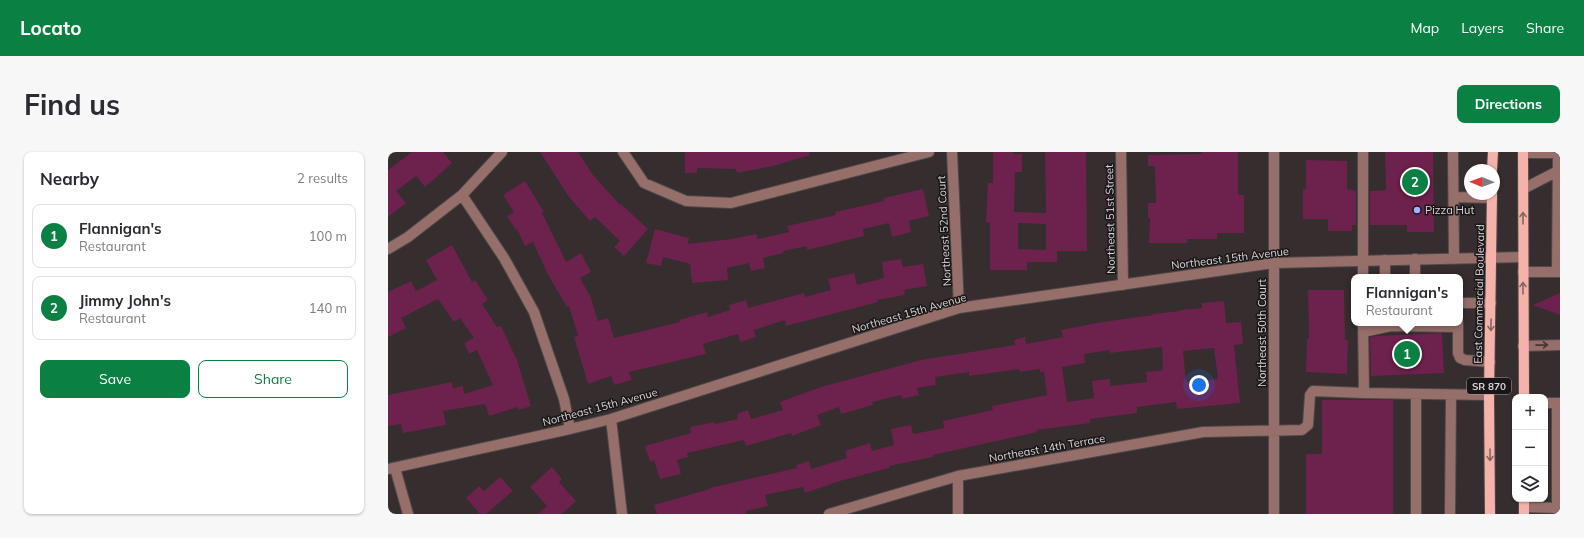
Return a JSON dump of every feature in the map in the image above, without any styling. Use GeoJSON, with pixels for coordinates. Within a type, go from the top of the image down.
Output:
{"type":"FeatureCollection","features":[{"type":"Feature","properties":{"kind":"main road"},"geometry":{"type":"LineString","coordinates":[[1492,164],[1493,152]]}},
{"type":"Feature","properties":{"kind":"main road","name":"SR 870"},"geometry":{"type":"LineString","coordinates":[[1523,153],[1524,394]]}},
{"type":"Feature","properties":{"kind":"main road","name":"East Commercial Boulevard"},"geometry":{"type":"LineString","coordinates":[[1490,514],[1489,395],[1492,200]]}},
{"type":"Feature","properties":{"kind":"street"},"geometry":{"type":"LineString","coordinates":[[388,249],[408,237],[462,195],[502,152]]}},
{"type":"Feature","properties":{"kind":"street"},"geometry":{"type":"LineString","coordinates":[[623,152],[644,183],[686,201],[731,202],[929,152]]}},
{"type":"Feature","properties":{"kind":"street","name":"Northeast 52nd Court"},"geometry":{"type":"LineString","coordinates":[[952,152],[959,308]]}},
{"type":"Feature","properties":{"kind":"street","name":"Northeast 51st Street"},"geometry":{"type":"LineString","coordinates":[[1121,152],[1123,285]]}},
{"type":"Feature","properties":{"kind":"street","name":"Northeast 50th Court"},"geometry":{"type":"LineString","coordinates":[[1274,152],[1274,514]]}},
{"type":"Feature","properties":{"kind":"street"},"geometry":{"type":"LineString","coordinates":[[1363,152],[1363,274]]}},
{"type":"Feature","properties":{"kind":"street"},"geometry":{"type":"LineString","coordinates":[[1453,152],[1454,259]]}},
{"type":"Feature","properties":{"kind":"street"},"geometry":{"type":"LineString","coordinates":[[1523,153],[1558,153],[1559,272],[1523,272]]}},
{"type":"Feature","properties":{"kind":"street"},"geometry":{"type":"LineString","coordinates":[[1523,189],[1558,170]]}},
{"type":"Feature","properties":{"kind":"street"},"geometry":{"type":"LineString","coordinates":[[462,195],[504,258],[534,312],[564,399],[570,429]]}},
{"type":"Feature","properties":{"kind":"street"},"geometry":{"type":"LineString","coordinates":[[1454,197],[1464,197]]}},
{"type":"Feature","properties":{"kind":"street","name":"Northeast 15th Avenue"},"geometry":{"type":"LineString","coordinates":[[391,469],[611,419],[959,308],[1274,263],[1523,257]]}},
{"type":"Feature","properties":{"kind":"street"},"geometry":{"type":"LineString","coordinates":[[1385,260],[1385,274]]}},
{"type":"Feature","properties":{"kind":"street"},"geometry":{"type":"LineString","coordinates":[[1415,274],[1416,260]]}},
{"type":"Feature","properties":{"kind":"street"},"geometry":{"type":"LineString","coordinates":[[1463,303],[1491,303]]}},
{"type":"Feature","properties":{"kind":"street"},"geometry":{"type":"LineString","coordinates":[[1377,326],[1363,328],[1364,393],[1489,395]]}},
{"type":"Feature","properties":{"kind":"street"},"geometry":{"type":"LineString","coordinates":[[1458,326],[1458,353],[1460,358],[1464,360],[1490,362]]}},
{"type":"Feature","properties":{"kind":"street"},"geometry":{"type":"LineString","coordinates":[[1523,346],[1560,345]]}},
{"type":"Feature","properties":{"kind":"street","name":"Northeast 14th Terrace"},"geometry":{"type":"LineString","coordinates":[[829,514],[958,476],[1204,432],[1273,429],[1302,430],[1308,425],[1310,395],[1313,391],[1364,393]]}},
{"type":"Feature","properties":{"kind":"street"},"geometry":{"type":"LineString","coordinates":[[1416,394],[1416,514]]}},
{"type":"Feature","properties":{"kind":"street"},"geometry":{"type":"LineString","coordinates":[[1450,514],[1451,395]]}},
{"type":"Feature","properties":{"kind":"street"},"geometry":{"type":"LineString","coordinates":[[1524,507],[1558,511],[1558,403]]}},
{"type":"Feature","properties":{"kind":"street"},"geometry":{"type":"LineString","coordinates":[[611,419],[622,514]]}},
{"type":"Feature","properties":{"kind":"street"},"geometry":{"type":"LineString","coordinates":[[391,469],[408,514]]}},
{"type":"Feature","properties":{"kind":"street"},"geometry":{"type":"LineString","coordinates":[[958,476],[958,514]]}},
{"type":"Feature","properties":{"kind":"building"},"geometry":{"type":"Polygon","coordinates":[[[412,152],[443,152],[452,163],[425,187],[416,176],[396,191],[406,203],[388,217],[388,170],[412,152]]]}},
{"type":"Feature","properties":{"kind":"building"},"geometry":{"type":"Polygon","coordinates":[[[540,152],[578,152],[593,175],[620,205],[621,204],[648,229],[624,256],[614,247],[620,241],[595,217],[590,221],[569,197],[540,152]]]}},
{"type":"Feature","properties":{"kind":"building"},"geometry":{"type":"Polygon","coordinates":[[[685,152],[809,152],[810,155],[773,166],[737,173],[736,169],[697,168],[697,173],[685,173],[685,152]]]}},
{"type":"Feature","properties":{"kind":"building"},"geometry":{"type":"Polygon","coordinates":[[[993,152],[1013,152],[1013,154],[1022,154],[1022,172],[1015,172],[1014,212],[1046,213],[1045,152],[1086,152],[1087,251],[1057,251],[1057,262],[1027,262],[1027,270],[990,270],[990,223],[986,222],[988,183],[993,183],[993,152]],[[1018,223],[1018,249],[1046,250],[1046,224],[1018,223]]]}},
{"type":"Feature","properties":{"kind":"building"},"geometry":{"type":"Polygon","coordinates":[[[1202,152],[1238,152],[1238,195],[1244,195],[1244,233],[1217,233],[1217,239],[1187,239],[1187,243],[1149,243],[1150,218],[1148,218],[1148,203],[1156,203],[1155,166],[1148,166],[1148,155],[1202,154],[1202,152]]]}},
{"type":"Feature","properties":{"kind":"building"},"geometry":{"type":"Polygon","coordinates":[[[1385,152],[1433,152],[1434,232],[1407,232],[1407,225],[1370,225],[1370,191],[1386,190],[1385,152]]]}},
{"type":"Feature","properties":{"kind":"building"},"geometry":{"type":"Polygon","coordinates":[[[1306,160],[1347,161],[1347,189],[1356,191],[1356,225],[1352,225],[1352,231],[1328,231],[1328,219],[1303,219],[1303,189],[1306,189],[1306,160]]]}},
{"type":"Feature","properties":{"kind":"building"},"geometry":{"type":"Polygon","coordinates":[[[525,181],[544,212],[542,213],[566,262],[581,253],[591,272],[580,278],[590,296],[598,321],[608,318],[614,338],[680,322],[679,320],[707,312],[708,317],[730,310],[729,305],[746,300],[748,308],[804,293],[805,297],[831,290],[828,279],[854,273],[857,285],[884,278],[882,262],[901,259],[903,267],[923,264],[927,286],[904,290],[905,295],[877,300],[878,302],[786,326],[785,320],[754,330],[756,337],[740,342],[738,334],[703,344],[706,354],[629,372],[632,380],[614,385],[611,376],[588,384],[574,337],[578,336],[569,306],[567,307],[547,273],[533,242],[525,246],[517,229],[516,230],[507,216],[514,212],[503,195],[525,181]]]}},
{"type":"Feature","properties":{"kind":"building"},"geometry":{"type":"Polygon","coordinates":[[[923,189],[929,216],[909,221],[911,232],[892,237],[889,223],[863,229],[864,236],[807,250],[807,246],[783,251],[784,253],[763,258],[765,268],[751,271],[749,263],[727,268],[728,280],[692,283],[690,264],[663,257],[661,266],[646,263],[655,229],[689,238],[688,244],[732,239],[756,234],[758,239],[789,232],[787,226],[836,215],[835,212],[884,201],[884,198],[923,189]]]}},
{"type":"Feature","properties":{"kind":"building"},"geometry":{"type":"Polygon","coordinates":[[[452,245],[472,282],[475,280],[488,300],[482,304],[497,327],[501,326],[517,360],[531,406],[519,410],[518,407],[489,416],[485,404],[443,411],[446,425],[403,433],[401,424],[388,426],[388,395],[452,382],[453,388],[463,386],[464,394],[493,385],[477,350],[469,354],[464,343],[474,338],[460,318],[454,322],[438,299],[401,318],[406,328],[388,337],[388,292],[411,281],[416,291],[437,280],[426,260],[452,245]]]}},
{"type":"Feature","properties":{"kind":"building"},"geometry":{"type":"Polygon","coordinates":[[[1308,290],[1344,290],[1345,340],[1348,340],[1347,374],[1306,372],[1307,339],[1309,339],[1308,290]]]}},
{"type":"Feature","properties":{"kind":"building"},"geometry":{"type":"Polygon","coordinates":[[[1560,293],[1560,315],[1533,305],[1560,293]]]}},
{"type":"Feature","properties":{"kind":"building"},"geometry":{"type":"Polygon","coordinates":[[[1224,301],[1226,323],[1241,322],[1243,344],[1234,345],[1240,403],[1177,409],[1176,402],[1137,407],[1137,413],[1090,419],[1090,423],[1036,430],[1037,432],[889,466],[889,468],[840,481],[805,493],[803,487],[765,495],[768,506],[746,511],[746,514],[657,514],[654,505],[710,489],[709,488],[797,468],[796,465],[809,461],[811,469],[847,458],[845,451],[870,443],[872,451],[894,445],[891,429],[911,425],[913,434],[944,428],[943,421],[993,410],[992,406],[1047,395],[1044,372],[1040,372],[1040,369],[1020,372],[1019,369],[969,376],[969,372],[935,377],[936,385],[917,388],[919,395],[902,399],[901,395],[872,402],[873,405],[841,414],[839,407],[817,415],[821,425],[792,436],[791,433],[746,446],[744,440],[687,453],[688,457],[677,460],[681,474],[660,479],[654,460],[650,462],[645,446],[691,433],[690,427],[738,419],[737,414],[748,410],[751,419],[783,410],[780,402],[821,387],[921,360],[1015,345],[1014,340],[1025,337],[1026,344],[1063,337],[1061,330],[1153,314],[1202,308],[1202,303],[1224,301]],[[1162,347],[1110,353],[1110,350],[1084,354],[1085,363],[1062,367],[1067,402],[1094,398],[1092,381],[1110,379],[1110,386],[1147,382],[1146,372],[1163,370],[1162,347]],[[1214,348],[1183,351],[1186,382],[1218,379],[1214,348]]]}},
{"type":"Feature","properties":{"kind":"building"},"geometry":{"type":"Polygon","coordinates":[[[1442,333],[1444,373],[1371,376],[1370,337],[1442,333]]]}},
{"type":"Feature","properties":{"kind":"building"},"geometry":{"type":"Polygon","coordinates":[[[1322,400],[1393,400],[1393,514],[1306,514],[1306,454],[1322,454],[1322,400]]]}},
{"type":"Feature","properties":{"kind":"building"},"geometry":{"type":"Polygon","coordinates":[[[552,467],[562,479],[559,482],[576,501],[562,514],[538,514],[547,506],[530,487],[552,467]]]}},
{"type":"Feature","properties":{"kind":"building"},"geometry":{"type":"Polygon","coordinates":[[[500,477],[513,491],[486,514],[480,514],[466,498],[479,486],[484,491],[500,477]]]}},
{"type":"Feature","properties":{"kind":"place","name":"Jimmy John's"},"geometry":{"type":"Point","coordinates":[1415,182]}},
{"type":"Feature","properties":{"kind":"place","name":"Pizza Hut"},"geometry":{"type":"Point","coordinates":[1417,210]}},
{"type":"Feature","properties":{"kind":"place","name":"Flannigan's"},"geometry":{"type":"Point","coordinates":[1407,354]}}]}
